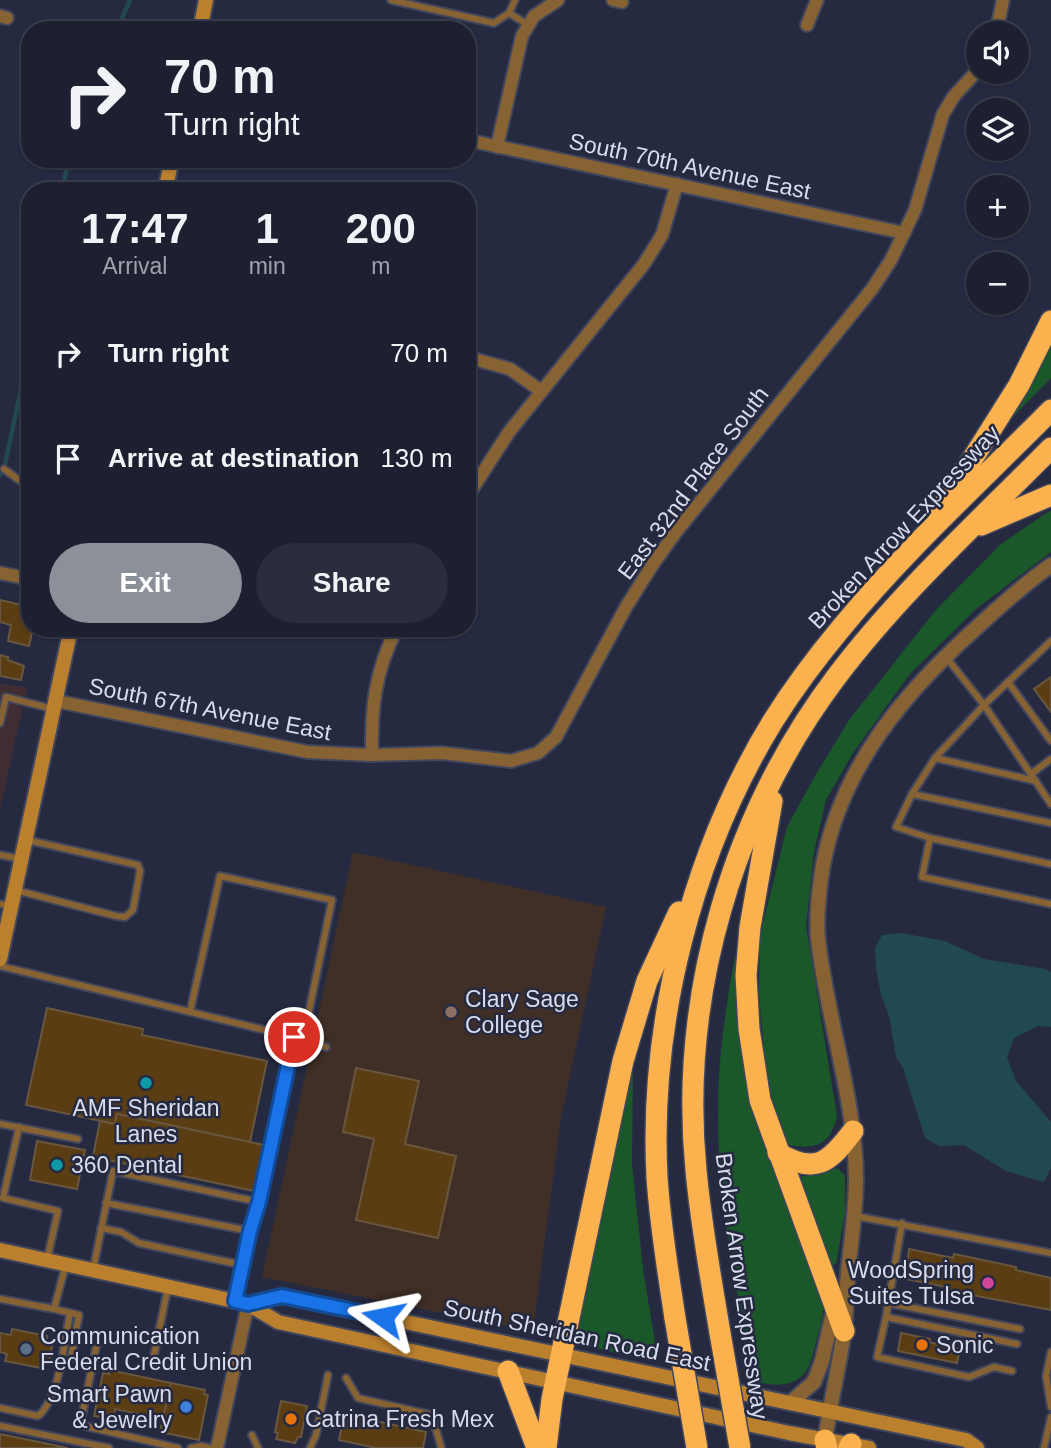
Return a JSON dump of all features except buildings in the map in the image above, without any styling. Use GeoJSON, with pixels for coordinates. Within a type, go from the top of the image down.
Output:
{"type":"FeatureCollection","features":[{"type":"Feature","properties":{"kind":"highway"},"geometry":{"type":"LineString","coordinates":[[920,543],[1019,385],[1051,321]]}},
{"type":"Feature","properties":{"kind":"highway","name":"Broken Arrow Expressway"},"geometry":{"type":"LineString","coordinates":[[697,1448],[675,1318],[657,1177],[660,1082],[670,999],[682,940],[696,891],[725,814],[773,721],[808,671],[842,626],[1051,410]]}},
{"type":"Feature","properties":{"kind":"highway","name":"Broken Arrow Expressway"},"geometry":{"type":"LineString","coordinates":[[740,1448],[702,1226],[695,1169],[694,1079],[697,1035],[704,985],[719,918],[747,838],[777,771],[838,674],[898,604],[1051,449]]}},
{"type":"Feature","properties":{"kind":"highway"},"geometry":{"type":"LineString","coordinates":[[973,528],[1051,495]]}},
{"type":"Feature","properties":{"kind":"highway"},"geometry":{"type":"LineString","coordinates":[[777,771],[750,927],[746,975],[749,1029],[760,1100],[844,1331]]}},
{"type":"Feature","properties":{"kind":"highway"},"geometry":{"type":"LineString","coordinates":[[546,1448],[548,1421],[622,1061],[647,981],[725,814]]}},
{"type":"Feature","properties":{"kind":"highway"},"geometry":{"type":"LineString","coordinates":[[778,1153],[800,1164],[822,1163],[840,1149],[853,1131]]}},
{"type":"Feature","properties":{"kind":"highway"},"geometry":{"type":"LineString","coordinates":[[508,1371],[537,1448]]}},
{"type":"Feature","properties":{"kind":"main road"},"geometry":{"type":"LineString","coordinates":[[202,21],[206,0]]}},
{"type":"Feature","properties":{"kind":"main road"},"geometry":{"type":"LineString","coordinates":[[0,959],[6,905],[15,890],[23,860],[69,637]]}},
{"type":"Feature","properties":{"kind":"main road","name":"South Sheridan Road East"},"geometry":{"type":"LineString","coordinates":[[0,1250],[242,1303],[278,1322],[508,1371],[826,1444],[856,1447]]}},
{"type":"Feature","properties":{"kind":"main road","name":"South Sheridan Road East"},"geometry":{"type":"LineString","coordinates":[[242,1303],[282,1296],[966,1440],[977,1448]]}},
{"type":"Feature","properties":{"kind":"street"},"geometry":{"type":"LineString","coordinates":[[497,147],[519,47],[528,25],[543,8],[558,0]]}},
{"type":"Feature","properties":{"kind":"street"},"geometry":{"type":"LineString","coordinates":[[807,24],[817,0]]}},
{"type":"Feature","properties":{"kind":"street"},"geometry":{"type":"LineString","coordinates":[[999,21],[1003,0]]}},
{"type":"Feature","properties":{"kind":"street","name":"East 32nd Place South"},"geometry":{"type":"LineString","coordinates":[[524,759],[538,753],[556,737],[626,607],[653,564],[872,289],[891,260],[924,184],[943,114],[966,83]]}},
{"type":"Feature","properties":{"kind":"street","name":"South 70th Avenue East"},"geometry":{"type":"LineString","coordinates":[[476,143],[904,233]]}},
{"type":"Feature","properties":{"kind":"street"},"geometry":{"type":"LineString","coordinates":[[476,483],[509,432],[644,264],[662,235],[677,184]]}},
{"type":"Feature","properties":{"kind":"street"},"geometry":{"type":"LineString","coordinates":[[476,360],[510,369],[541,391]]}},
{"type":"Feature","properties":{"kind":"street","name":"Broken Arrow Expressway"},"geometry":{"type":"LineString","coordinates":[[826,1444],[844,1331],[855,1216],[853,1131],[818,936],[820,883],[827,846],[849,784],[888,719],[945,656],[1027,582],[1051,565]]}},
{"type":"Feature","properties":{"kind":"street"},"geometry":{"type":"LineString","coordinates":[[0,573],[21,578]]}},
{"type":"Feature","properties":{"kind":"street"},"geometry":{"type":"LineString","coordinates":[[372,755],[372,717],[377,676],[393,637]]}},
{"type":"Feature","properties":{"kind":"street","name":"South 67th Avenue East"},"geometry":{"type":"LineString","coordinates":[[55,705],[325,754],[442,753],[497,760],[524,759]]}},
{"type":"Feature","properties":{"kind":"street","name":"Broken Arrow Expressway"},"geometry":{"type":"LineString","coordinates":[[790,1404],[814,1382],[822,1361],[834,1307],[847,1281]]}},
{"type":"Feature","properties":{"kind":"street"},"geometry":{"type":"LineString","coordinates":[[217,1448],[242,1303]]}},
{"type":"Feature","properties":{"kind":"lane"},"geometry":{"type":"LineString","coordinates":[[391,0],[494,23],[509,13],[515,0]]}},
{"type":"Feature","properties":{"kind":"lane"},"geometry":{"type":"LineString","coordinates":[[509,13],[528,25]]}},
{"type":"Feature","properties":{"kind":"lane"},"geometry":{"type":"LineString","coordinates":[[4,468],[21,481]]}},
{"type":"Feature","properties":{"kind":"lane"},"geometry":{"type":"LineString","coordinates":[[1051,640],[984,705],[936,758],[912,794],[896,827],[930,838],[1051,864]]}},
{"type":"Feature","properties":{"kind":"lane"},"geometry":{"type":"LineString","coordinates":[[945,656],[984,705],[1051,804]]}},
{"type":"Feature","properties":{"kind":"lane"},"geometry":{"type":"LineString","coordinates":[[1008,682],[1051,741]]}},
{"type":"Feature","properties":{"kind":"lane"},"geometry":{"type":"LineString","coordinates":[[0,723],[3,695],[55,705]]}},
{"type":"Feature","properties":{"kind":"lane"},"geometry":{"type":"LineString","coordinates":[[936,758],[1036,781]]}},
{"type":"Feature","properties":{"kind":"lane"},"geometry":{"type":"LineString","coordinates":[[1031,774],[1051,759]]}},
{"type":"Feature","properties":{"kind":"lane"},"geometry":{"type":"LineString","coordinates":[[912,794],[1051,823]]}},
{"type":"Feature","properties":{"kind":"lane"},"geometry":{"type":"LineString","coordinates":[[930,838],[922,877],[1051,904]]}},
{"type":"Feature","properties":{"kind":"lane"},"geometry":{"type":"LineString","coordinates":[[15,890],[116,916],[125,916],[133,911],[140,871],[138,865],[27,840]]}},
{"type":"Feature","properties":{"kind":"lane"},"geometry":{"type":"LineString","coordinates":[[0,855],[23,860]]}},
{"type":"Feature","properties":{"kind":"lane"},"geometry":{"type":"LineString","coordinates":[[190,1012],[220,876],[332,900],[303,1040]]}},
{"type":"Feature","properties":{"kind":"lane"},"geometry":{"type":"LineString","coordinates":[[0,966],[326,1047]]}},
{"type":"Feature","properties":{"kind":"lane"},"geometry":{"type":"LineString","coordinates":[[242,1303],[242,1265],[259,1202],[294,1037]]}},
{"type":"Feature","properties":{"kind":"lane"},"geometry":{"type":"LineString","coordinates":[[0,1124],[78,1139]]}},
{"type":"Feature","properties":{"kind":"lane"},"geometry":{"type":"LineString","coordinates":[[19,1127],[4,1198],[58,1211],[47,1260]]}},
{"type":"Feature","properties":{"kind":"lane"},"geometry":{"type":"LineString","coordinates":[[93,1270],[113,1171],[259,1202]]}},
{"type":"Feature","properties":{"kind":"lane"},"geometry":{"type":"LineString","coordinates":[[106,1203],[250,1231]]}},
{"type":"Feature","properties":{"kind":"lane"},"geometry":{"type":"LineString","coordinates":[[855,1216],[1051,1253]]}},
{"type":"Feature","properties":{"kind":"lane"},"geometry":{"type":"LineString","coordinates":[[902,1223],[877,1357],[968,1377],[993,1367],[1012,1371]]}},
{"type":"Feature","properties":{"kind":"lane"},"geometry":{"type":"LineString","coordinates":[[102,1228],[121,1232],[139,1243],[242,1265]]}},
{"type":"Feature","properties":{"kind":"lane"},"geometry":{"type":"LineString","coordinates":[[54,1309],[66,1264]]}},
{"type":"Feature","properties":{"kind":"lane"},"geometry":{"type":"LineString","coordinates":[[154,1355],[168,1287]]}},
{"type":"Feature","properties":{"kind":"lane"},"geometry":{"type":"LineString","coordinates":[[0,1299],[79,1315],[71,1358],[58,1370]]}},
{"type":"Feature","properties":{"kind":"lane"},"geometry":{"type":"LineString","coordinates":[[888,1303],[1020,1329]]}},
{"type":"Feature","properties":{"kind":"lane"},"geometry":{"type":"LineString","coordinates":[[0,1408],[38,1416],[44,1411],[54,1393],[70,1313]]}},
{"type":"Feature","properties":{"kind":"lane"},"geometry":{"type":"LineString","coordinates":[[886,1317],[1017,1344]]}},
{"type":"Feature","properties":{"kind":"lane"},"geometry":{"type":"LineString","coordinates":[[97,1343],[80,1425],[178,1448]]}},
{"type":"Feature","properties":{"kind":"lane"},"geometry":{"type":"LineString","coordinates":[[1051,1352],[1046,1376],[1051,1407]]}},
{"type":"Feature","properties":{"kind":"lane"},"geometry":{"type":"LineString","coordinates":[[310,1448],[316,1435],[328,1375]]}},
{"type":"Feature","properties":{"kind":"lane"},"geometry":{"type":"LineString","coordinates":[[346,1378],[358,1398],[432,1415],[441,1447]]}},
{"type":"Feature","properties":{"kind":"lane"},"geometry":{"type":"LineString","coordinates":[[1044,1448],[1051,1417]]}},
{"type":"Feature","properties":{"kind":"lane"},"geometry":{"type":"LineString","coordinates":[[0,1426],[109,1448]]}},
{"type":"Feature","properties":{"kind":"lane"},"geometry":{"type":"LineString","coordinates":[[252,1435],[258,1448]]}},
{"type":"Feature","properties":{"kind":"lane"},"geometry":{"type":"LineString","coordinates":[[191,1448],[210,1448]]}},
{"type":"Feature","properties":{"kind":"shaded area"},"geometry":{"type":"Polygon","coordinates":[[[0,683],[27,688],[0,809],[0,683]]]}},
{"type":"Feature","properties":{"kind":"shaded area","name":"Clary Sage College"},"geometry":{"type":"Polygon","coordinates":[[[353,852],[606,907],[561,1117],[533,1331],[262,1277],[353,852]]]}},
{"type":"Feature","properties":{"kind":"shaded area"},"geometry":{"type":"Polygon","coordinates":[[[901,933],[945,941],[984,959],[1051,972],[1051,1027],[1038,1026],[1014,1038],[1007,1057],[1016,1081],[1051,1122],[1051,1168],[1044,1182],[1006,1171],[964,1145],[939,1146],[925,1138],[903,1068],[896,1057],[889,1016],[881,995],[876,968],[875,948],[882,935],[901,933]]]}},
{"type":"Feature","properties":{"kind":"green space"},"geometry":{"type":"Polygon","coordinates":[[[1051,338],[1051,378],[1004,426],[1051,338]]]}},
{"type":"Feature","properties":{"kind":"green space"},"geometry":{"type":"Polygon","coordinates":[[[1051,510],[1051,552],[976,609],[909,675],[853,753],[826,800],[814,852],[806,926],[837,1116],[831,1133],[820,1143],[806,1147],[788,1145],[768,1088],[759,995],[760,935],[787,827],[849,720],[935,611],[1001,544],[1051,510]]]}},
{"type":"Feature","properties":{"kind":"green space"},"geometry":{"type":"Polygon","coordinates":[[[735,955],[741,957],[740,989],[823,1298],[822,1320],[809,1365],[797,1380],[784,1384],[753,1381],[721,1178],[719,1071],[735,955]]]}},
{"type":"Feature","properties":{"kind":"green space"},"geometry":{"type":"Polygon","coordinates":[[[633,1062],[632,1164],[643,1269],[655,1342],[652,1360],[578,1344],[572,1336],[633,1062]]]}},
{"type":"Feature","properties":{"kind":"green space"},"geometry":{"type":"Polygon","coordinates":[[[837,1168],[845,1175],[845,1213],[836,1264],[827,1265],[800,1177],[837,1168]]]}},
{"type":"Feature","properties":{"kind":"waterway"},"geometry":{"type":"LineString","coordinates":[[121,21],[130,0]]}},
{"type":"Feature","properties":{"kind":"waterway"},"geometry":{"type":"LineString","coordinates":[[64,182],[67,168]]}},
{"type":"Feature","properties":{"kind":"waterway"},"geometry":{"type":"LineString","coordinates":[[0,475],[4,469],[21,389]]}},
{"type":"Feature","properties":{"kind":"place","name":"Clary Sage College"},"geometry":{"type":"Point","coordinates":[451,1012]}},
{"type":"Feature","properties":{"kind":"place","name":"AMF Sheridan Lanes"},"geometry":{"type":"Point","coordinates":[146,1083]}},
{"type":"Feature","properties":{"kind":"place","name":"360 Dental"},"geometry":{"type":"Point","coordinates":[57,1165]}},
{"type":"Feature","properties":{"kind":"place","name":"WoodSpring Suites Tulsa"},"geometry":{"type":"Point","coordinates":[988,1283]}},
{"type":"Feature","properties":{"kind":"place","name":"Sonic"},"geometry":{"type":"Point","coordinates":[922,1345]}},
{"type":"Feature","properties":{"kind":"place","name":"Communication Federal Credit Union"},"geometry":{"type":"Point","coordinates":[26,1349]}},
{"type":"Feature","properties":{"kind":"place","name":"Smart Pawn & Jewelry"},"geometry":{"type":"Point","coordinates":[186,1407]}},
{"type":"Feature","properties":{"kind":"place","name":"Catrina Fresh Mex"},"geometry":{"type":"Point","coordinates":[291,1419]}},
{"type":"Feature","properties":{"kind":"route"},"geometry":{"type":"LineString","coordinates":[[294,1037],[235,1301],[248,1304],[282,1296],[383,1317]]}}]}
